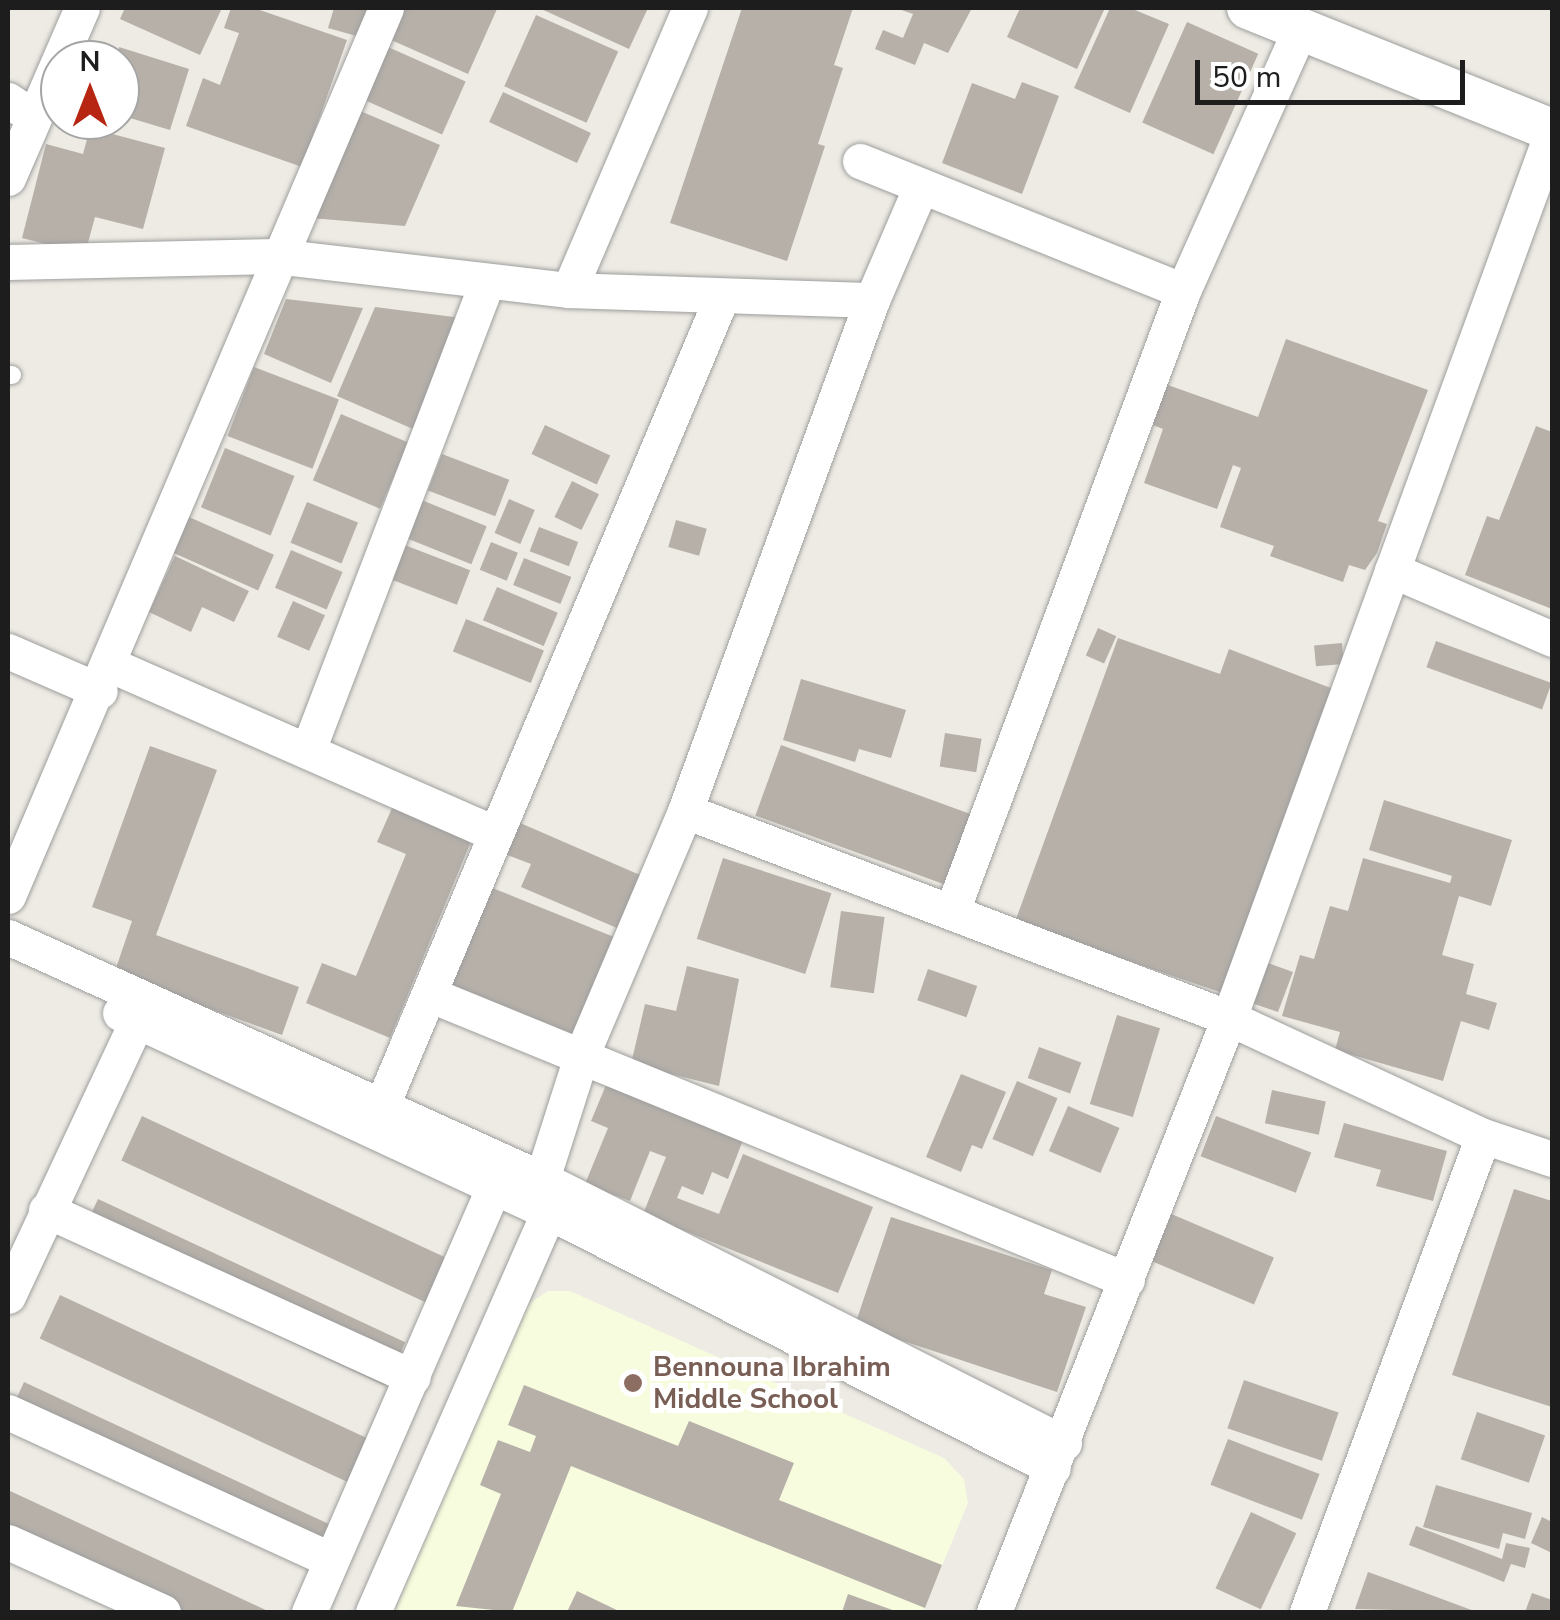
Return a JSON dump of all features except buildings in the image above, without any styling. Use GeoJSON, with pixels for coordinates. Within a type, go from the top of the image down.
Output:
{"type":"FeatureCollection","features":[{"type":"Feature","properties":{"kind":"street"},"geometry":{"type":"LineString","coordinates":[[8,178],[20,108],[82,8]]}},
{"type":"Feature","properties":{"kind":"street"},"geometry":{"type":"LineString","coordinates":[[8,896],[105,678],[275,256],[386,8]]}},
{"type":"Feature","properties":{"kind":"street"},"geometry":{"type":"LineString","coordinates":[[569,290],[690,8]]}},
{"type":"Feature","properties":{"kind":"street"},"geometry":{"type":"LineString","coordinates":[[994,1612],[1230,1018],[1552,131],[1248,8]]}},
{"type":"Feature","properties":{"kind":"street"},"geometry":{"type":"LineString","coordinates":[[952,910],[1183,291],[1300,30]]}},
{"type":"Feature","properties":{"kind":"street"},"geometry":{"type":"LineString","coordinates":[[860,162],[1183,291]]}},
{"type":"Feature","properties":{"kind":"street"},"geometry":{"type":"LineString","coordinates":[[373,1612],[545,1196],[582,1054],[685,811],[872,300],[921,186]]}},
{"type":"Feature","properties":{"kind":"street"},"geometry":{"type":"LineString","coordinates":[[8,262],[275,256],[569,290],[872,300]]}},
{"type":"Feature","properties":{"kind":"street"},"geometry":{"type":"LineString","coordinates":[[308,750],[487,282]]}},
{"type":"Feature","properties":{"kind":"street"},"geometry":{"type":"LineString","coordinates":[[378,1117],[722,296]]}},
{"type":"Feature","properties":{"kind":"street"},"geometry":{"type":"LineString","coordinates":[[1392,570],[1552,639]]}},
{"type":"Feature","properties":{"kind":"street"},"geometry":{"type":"LineString","coordinates":[[8,651],[105,678],[308,750],[496,834]]}},
{"type":"Feature","properties":{"kind":"street"},"geometry":{"type":"LineString","coordinates":[[685,811],[1230,1018],[1483,1136],[1552,1158]]}},
{"type":"Feature","properties":{"kind":"street"},"geometry":{"type":"LineString","coordinates":[[8,937],[545,1196],[1059,1456]]}},
{"type":"Feature","properties":{"kind":"street"},"geometry":{"type":"LineString","coordinates":[[8,963],[137,1021],[378,1117],[494,1188],[545,1196]]}},
{"type":"Feature","properties":{"kind":"street"},"geometry":{"type":"LineString","coordinates":[[432,995],[1127,1280]]}},
{"type":"Feature","properties":{"kind":"street"},"geometry":{"type":"LineString","coordinates":[[8,1296],[137,1021]]}},
{"type":"Feature","properties":{"kind":"street"},"geometry":{"type":"LineString","coordinates":[[1307,1612],[1483,1136]]}},
{"type":"Feature","properties":{"kind":"street"},"geometry":{"type":"LineString","coordinates":[[309,1612],[494,1188]]}},
{"type":"Feature","properties":{"kind":"street"},"geometry":{"type":"LineString","coordinates":[[46,1210],[413,1378]]}},
{"type":"Feature","properties":{"kind":"street"},"geometry":{"type":"LineString","coordinates":[[8,1412],[331,1560]]}},
{"type":"Feature","properties":{"kind":"street"},"geometry":{"type":"LineString","coordinates":[[8,1542],[163,1612]]}},
{"type":"Feature","properties":{"kind":"shaded area","name":"Bennouna Ibrahim Middle School"},"geometry":{"type":"Polygon","coordinates":[[[548,1291],[570,1291],[944,1458],[964,1479],[968,1503],[923,1612],[394,1612],[522,1308],[548,1291]]]}},
{"type":"Feature","properties":{"kind":"place","name":"Bennouna Ibrahim Middle School"},"geometry":{"type":"Point","coordinates":[633,1383]}}]}
